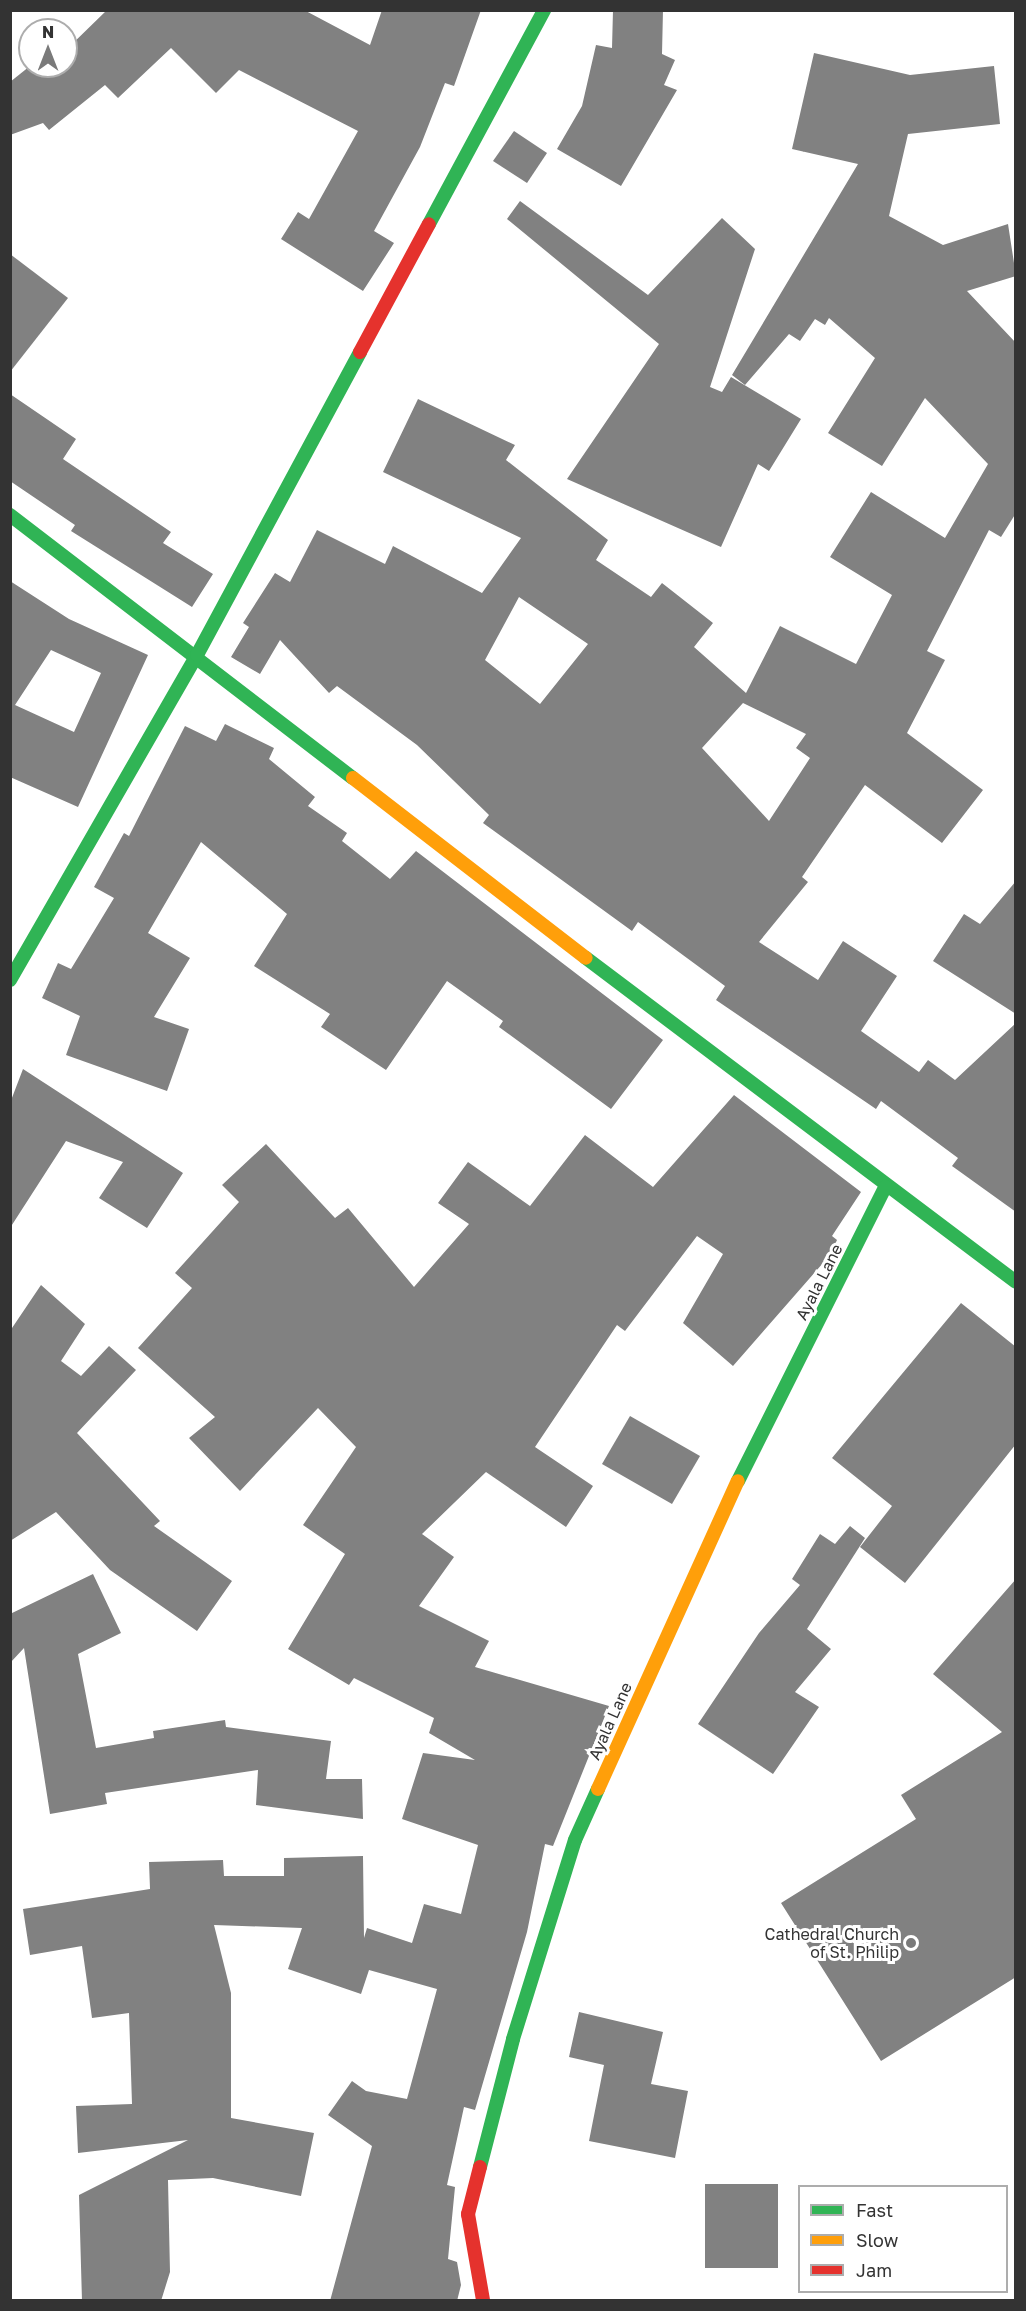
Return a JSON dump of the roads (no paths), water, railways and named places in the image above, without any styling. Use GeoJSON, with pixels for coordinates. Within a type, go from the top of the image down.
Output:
{"type":"FeatureCollection","features":[{"type":"Feature","properties":{"kind":"street"},"geometry":{"type":"LineString","coordinates":[[10,980],[197,655],[544,10]]}},
{"type":"Feature","properties":{"kind":"street"},"geometry":{"type":"LineString","coordinates":[[10,515],[197,655],[885,1187],[1016,1282]]}},
{"type":"Feature","properties":{"kind":"street","name":"Ayala Lane"},"geometry":{"type":"LineString","coordinates":[[483,2301],[468,2214],[513,2039],[575,1840],[720,1516],[885,1187]]}},
{"type":"Feature","properties":{"kind":"place","name":"Cathedral Church of St. Philip"},"geometry":{"type":"Point","coordinates":[911,1943]}}]}
